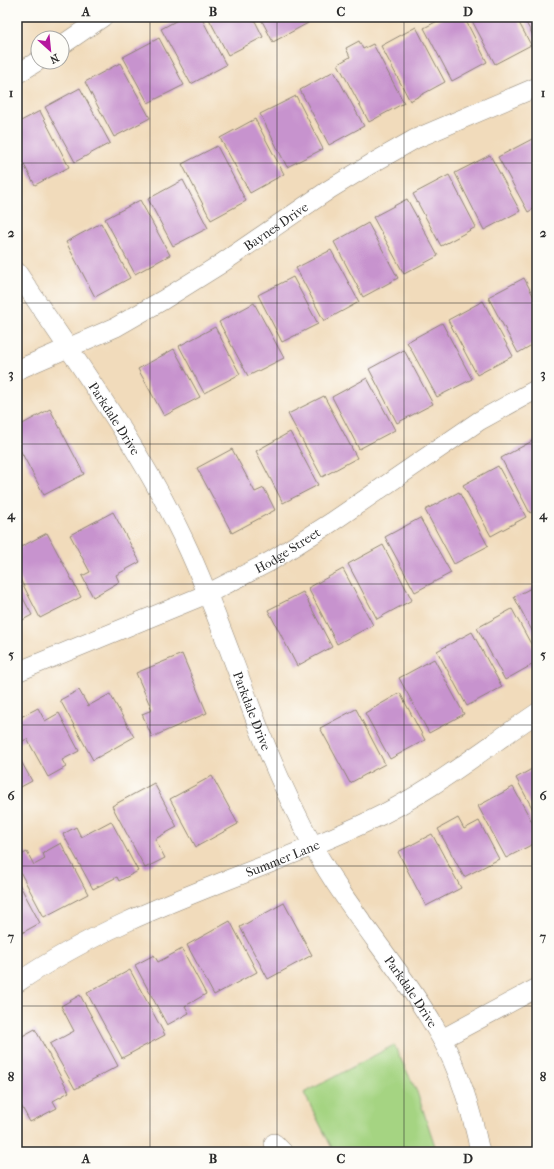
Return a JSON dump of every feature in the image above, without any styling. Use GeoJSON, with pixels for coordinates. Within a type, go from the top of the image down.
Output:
{"type":"FeatureCollection","features":[{"type":"Feature","properties":{"kind":"street"},"geometry":{"type":"LineString","coordinates":[[70,40],[103,17]]}},
{"type":"Feature","properties":{"kind":"street"},"geometry":{"type":"LineString","coordinates":[[17,74],[30,66]]}},
{"type":"Feature","properties":{"kind":"street","name":"Baynes Drive"},"geometry":{"type":"LineString","coordinates":[[17,370],[116,327],[163,300],[219,266],[330,189],[370,164],[415,140],[537,87]]}},
{"type":"Feature","properties":{"kind":"street","name":"Parkdale Drive"},"geometry":{"type":"LineString","coordinates":[[17,272],[124,434],[168,506],[208,594],[264,743],[279,778],[314,847],[339,888],[442,1039],[469,1107],[480,1152]]}},
{"type":"Feature","properties":{"kind":"street","name":"Hodge Street"},"geometry":{"type":"LineString","coordinates":[[17,672],[208,594],[271,561],[304,541],[478,421],[537,389]]}},
{"type":"Feature","properties":{"kind":"street","name":"Summer Lane"},"geometry":{"type":"LineString","coordinates":[[17,983],[69,951],[136,916],[314,847],[369,822],[399,805],[537,713]]}},
{"type":"Feature","properties":{"kind":"street"},"geometry":{"type":"LineString","coordinates":[[442,1039],[537,988]]}},
{"type":"Feature","properties":{"kind":"green space"},"geometry":{"type":"Polygon","coordinates":[[[394,1045],[417,1092],[437,1152],[334,1152],[304,1093],[394,1045]]]}},
{"type":"Feature","properties":{"kind":"building"},"geometry":{"type":"Polygon","coordinates":[[[183,17],[201,17],[226,65],[191,84],[161,29],[183,17]]]}},
{"type":"Feature","properties":{"kind":"building"},"geometry":{"type":"Polygon","coordinates":[[[208,17],[253,17],[263,37],[228,55],[208,17]]]}},
{"type":"Feature","properties":{"kind":"building"},"geometry":{"type":"Polygon","coordinates":[[[260,17],[304,17],[308,23],[273,42],[260,17]]]}},
{"type":"Feature","properties":{"kind":"building"},"geometry":{"type":"Polygon","coordinates":[[[445,17],[464,17],[487,62],[452,81],[424,28],[445,17]]]}},
{"type":"Feature","properties":{"kind":"building"},"geometry":{"type":"Polygon","coordinates":[[[470,17],[516,17],[531,45],[495,64],[470,17]]]}},
{"type":"Feature","properties":{"kind":"building"},"geometry":{"type":"Polygon","coordinates":[[[523,17],[537,17],[537,43],[523,17]]]}},
{"type":"Feature","properties":{"kind":"building"},"geometry":{"type":"Polygon","coordinates":[[[416,27],[445,82],[410,101],[381,46],[416,27]]]}},
{"type":"Feature","properties":{"kind":"building"},"geometry":{"type":"Polygon","coordinates":[[[159,38],[184,85],[148,103],[123,57],[159,38]]]}},
{"type":"Feature","properties":{"kind":"building"},"geometry":{"type":"Polygon","coordinates":[[[359,41],[363,49],[373,44],[404,103],[369,122],[338,64],[350,57],[346,48],[359,41]]]}},
{"type":"Feature","properties":{"kind":"building"},"geometry":{"type":"Polygon","coordinates":[[[120,63],[150,118],[114,137],[85,82],[120,63]]]}},
{"type":"Feature","properties":{"kind":"building"},"geometry":{"type":"Polygon","coordinates":[[[334,71],[364,126],[329,145],[300,90],[334,71]]]}},
{"type":"Feature","properties":{"kind":"building"},"geometry":{"type":"Polygon","coordinates":[[[80,88],[110,143],[75,162],[45,107],[80,88]]]}},
{"type":"Feature","properties":{"kind":"building"},"geometry":{"type":"Polygon","coordinates":[[[296,96],[323,149],[287,167],[260,114],[296,96]]]}},
{"type":"Feature","properties":{"kind":"building"},"geometry":{"type":"Polygon","coordinates":[[[40,111],[69,167],[35,185],[17,152],[17,123],[40,111]]]}},
{"type":"Feature","properties":{"kind":"building"},"geometry":{"type":"Polygon","coordinates":[[[255,119],[284,174],[250,193],[220,138],[255,119]]]}},
{"type":"Feature","properties":{"kind":"building"},"geometry":{"type":"Polygon","coordinates":[[[534,138],[537,143],[537,207],[528,212],[498,157],[534,138]]]}},
{"type":"Feature","properties":{"kind":"building"},"geometry":{"type":"Polygon","coordinates":[[[217,146],[246,201],[211,220],[182,164],[217,146]]]}},
{"type":"Feature","properties":{"kind":"building"},"geometry":{"type":"Polygon","coordinates":[[[490,155],[520,211],[484,230],[455,173],[490,155]]]}},
{"type":"Feature","properties":{"kind":"building"},"geometry":{"type":"Polygon","coordinates":[[[449,175],[476,227],[441,246],[413,194],[449,175]]]}},
{"type":"Feature","properties":{"kind":"building"},"geometry":{"type":"Polygon","coordinates":[[[183,180],[208,228],[173,246],[148,199],[183,180]]]}},
{"type":"Feature","properties":{"kind":"building"},"geometry":{"type":"Polygon","coordinates":[[[407,199],[438,256],[404,274],[373,217],[407,199]]]}},
{"type":"Feature","properties":{"kind":"building"},"geometry":{"type":"Polygon","coordinates":[[[140,200],[170,255],[135,274],[105,219],[140,200]]]}},
{"type":"Feature","properties":{"kind":"building"},"geometry":{"type":"Polygon","coordinates":[[[101,223],[130,278],[95,297],[66,242],[101,223]]]}},
{"type":"Feature","properties":{"kind":"building"},"geometry":{"type":"Polygon","coordinates":[[[368,223],[398,278],[363,297],[334,242],[368,223]]]}},
{"type":"Feature","properties":{"kind":"building"},"geometry":{"type":"Polygon","coordinates":[[[331,250],[359,302],[324,321],[296,268],[331,250]]]}},
{"type":"Feature","properties":{"kind":"building"},"geometry":{"type":"Polygon","coordinates":[[[293,277],[318,324],[282,342],[258,295],[293,277]]]}},
{"type":"Feature","properties":{"kind":"building"},"geometry":{"type":"Polygon","coordinates":[[[524,278],[537,303],[537,342],[518,353],[488,297],[524,278]]]}},
{"type":"Feature","properties":{"kind":"building"},"geometry":{"type":"Polygon","coordinates":[[[483,301],[513,356],[477,375],[448,320],[483,301]]]}},
{"type":"Feature","properties":{"kind":"building"},"geometry":{"type":"Polygon","coordinates":[[[254,303],[284,358],[248,376],[219,322],[254,303]]]}},
{"type":"Feature","properties":{"kind":"building"},"geometry":{"type":"Polygon","coordinates":[[[442,323],[472,379],[437,397],[407,342],[442,323]]]}},
{"type":"Feature","properties":{"kind":"building"},"geometry":{"type":"Polygon","coordinates":[[[215,327],[240,374],[204,393],[179,346],[215,327]]]}},
{"type":"Feature","properties":{"kind":"building"},"geometry":{"type":"Polygon","coordinates":[[[174,349],[200,397],[164,416],[138,369],[174,349]]]}},
{"type":"Feature","properties":{"kind":"building"},"geometry":{"type":"Polygon","coordinates":[[[404,350],[433,404],[397,423],[369,369],[404,350]]]}},
{"type":"Feature","properties":{"kind":"building"},"geometry":{"type":"Polygon","coordinates":[[[367,378],[395,430],[359,449],[332,397],[367,378]]]}},
{"type":"Feature","properties":{"kind":"building"},"geometry":{"type":"Polygon","coordinates":[[[324,396],[357,458],[322,477],[288,414],[324,396]]]}},
{"type":"Feature","properties":{"kind":"building"},"geometry":{"type":"Polygon","coordinates":[[[50,409],[84,474],[44,495],[17,444],[17,427],[50,409]]]}},
{"type":"Feature","properties":{"kind":"building"},"geometry":{"type":"Polygon","coordinates":[[[290,432],[318,485],[283,503],[256,451],[290,432]]]}},
{"type":"Feature","properties":{"kind":"building"},"geometry":{"type":"Polygon","coordinates":[[[536,439],[537,509],[530,513],[501,458],[536,439]]]}},
{"type":"Feature","properties":{"kind":"building"},"geometry":{"type":"Polygon","coordinates":[[[232,449],[255,492],[264,488],[275,510],[232,533],[197,468],[232,449]]]}},
{"type":"Feature","properties":{"kind":"building"},"geometry":{"type":"Polygon","coordinates":[[[498,466],[526,517],[491,536],[463,485],[498,466]]]}},
{"type":"Feature","properties":{"kind":"building"},"geometry":{"type":"Polygon","coordinates":[[[459,492],[488,546],[454,564],[425,510],[459,492]]]}},
{"type":"Feature","properties":{"kind":"building"},"geometry":{"type":"Polygon","coordinates":[[[113,512],[140,562],[116,575],[119,582],[93,597],[82,576],[90,572],[70,535],[113,512]]]}},
{"type":"Feature","properties":{"kind":"building"},"geometry":{"type":"Polygon","coordinates":[[[420,518],[451,573],[415,592],[385,537],[420,518]]]}},
{"type":"Feature","properties":{"kind":"building"},"geometry":{"type":"Polygon","coordinates":[[[47,533],[81,597],[40,618],[17,573],[17,549],[47,533]]]}},
{"type":"Feature","properties":{"kind":"building"},"geometry":{"type":"Polygon","coordinates":[[[383,545],[412,600],[377,619],[348,564],[383,545]]]}},
{"type":"Feature","properties":{"kind":"building"},"geometry":{"type":"Polygon","coordinates":[[[343,569],[373,625],[337,644],[308,588],[343,569]]]}},
{"type":"Feature","properties":{"kind":"building"},"geometry":{"type":"Polygon","coordinates":[[[537,585],[537,640],[514,597],[537,585]]]}},
{"type":"Feature","properties":{"kind":"building"},"geometry":{"type":"Polygon","coordinates":[[[17,587],[32,615],[17,623],[17,587]]]}},
{"type":"Feature","properties":{"kind":"building"},"geometry":{"type":"Polygon","coordinates":[[[303,592],[332,647],[297,666],[268,610],[303,592]]]}},
{"type":"Feature","properties":{"kind":"building"},"geometry":{"type":"Polygon","coordinates":[[[512,609],[537,655],[537,662],[505,680],[477,628],[512,609]]]}},
{"type":"Feature","properties":{"kind":"building"},"geometry":{"type":"Polygon","coordinates":[[[472,632],[502,687],[467,706],[437,651],[472,632]]]}},
{"type":"Feature","properties":{"kind":"building"},"geometry":{"type":"Polygon","coordinates":[[[182,654],[207,713],[152,737],[142,714],[152,710],[136,673],[182,654]]]}},
{"type":"Feature","properties":{"kind":"building"},"geometry":{"type":"Polygon","coordinates":[[[434,659],[464,714],[429,733],[399,678],[434,659]]]}},
{"type":"Feature","properties":{"kind":"building"},"geometry":{"type":"Polygon","coordinates":[[[79,690],[88,706],[110,694],[134,737],[93,760],[60,700],[79,690]]]}},
{"type":"Feature","properties":{"kind":"building"},"geometry":{"type":"Polygon","coordinates":[[[400,693],[425,740],[390,759],[365,713],[400,693]]]}},
{"type":"Feature","properties":{"kind":"building"},"geometry":{"type":"Polygon","coordinates":[[[38,708],[45,721],[59,713],[79,751],[62,760],[66,767],[48,777],[27,739],[19,743],[17,739],[17,719],[38,708]]]}},
{"type":"Feature","properties":{"kind":"building"},"geometry":{"type":"Polygon","coordinates":[[[356,709],[385,764],[350,783],[320,728],[356,709]]]}},
{"type":"Feature","properties":{"kind":"building"},"geometry":{"type":"Polygon","coordinates":[[[17,754],[32,781],[17,789],[17,754]]]}},
{"type":"Feature","properties":{"kind":"building"},"geometry":{"type":"Polygon","coordinates":[[[537,766],[537,817],[516,778],[537,766]]]}},
{"type":"Feature","properties":{"kind":"building"},"geometry":{"type":"Polygon","coordinates":[[[212,776],[238,824],[196,847],[170,799],[212,776]]]}},
{"type":"Feature","properties":{"kind":"building"},"geometry":{"type":"Polygon","coordinates":[[[154,783],[177,827],[155,839],[165,858],[145,868],[112,806],[154,783]]]}},
{"type":"Feature","properties":{"kind":"building"},"geometry":{"type":"Polygon","coordinates":[[[513,787],[537,831],[537,842],[506,858],[478,806],[513,787]]]}},
{"type":"Feature","properties":{"kind":"building"},"geometry":{"type":"Polygon","coordinates":[[[458,818],[464,829],[479,821],[499,859],[464,877],[438,829],[458,818]]]}},
{"type":"Feature","properties":{"kind":"building"},"geometry":{"type":"Polygon","coordinates":[[[111,821],[138,871],[119,881],[117,877],[93,889],[63,834],[76,827],[81,837],[111,821]]]}},
{"type":"Feature","properties":{"kind":"building"},"geometry":{"type":"Polygon","coordinates":[[[432,834],[461,888],[426,906],[398,852],[432,834]]]}},
{"type":"Feature","properties":{"kind":"building"},"geometry":{"type":"Polygon","coordinates":[[[61,843],[88,894],[44,917],[17,866],[17,857],[27,852],[34,865],[45,859],[43,853],[61,843]]]}},
{"type":"Feature","properties":{"kind":"building"},"geometry":{"type":"Polygon","coordinates":[[[17,880],[40,923],[20,934],[17,929],[17,880]]]}},
{"type":"Feature","properties":{"kind":"building"},"geometry":{"type":"Polygon","coordinates":[[[284,903],[312,955],[268,979],[240,927],[284,903]]]}},
{"type":"Feature","properties":{"kind":"building"},"geometry":{"type":"Polygon","coordinates":[[[230,921],[257,972],[214,995],[187,945],[230,921]]]}},
{"type":"Feature","properties":{"kind":"building"},"geometry":{"type":"Polygon","coordinates":[[[182,949],[206,994],[185,1006],[189,1013],[167,1025],[135,965],[154,955],[158,962],[182,949]]]}},
{"type":"Feature","properties":{"kind":"building"},"geometry":{"type":"Polygon","coordinates":[[[130,970],[165,1035],[122,1058],[87,993],[130,970]]]}},
{"type":"Feature","properties":{"kind":"building"},"geometry":{"type":"Polygon","coordinates":[[[80,995],[118,1066],[75,1089],[50,1044],[74,1031],[61,1006],[80,995]]]}},
{"type":"Feature","properties":{"kind":"building"},"geometry":{"type":"Polygon","coordinates":[[[35,1029],[69,1092],[53,1101],[57,1108],[30,1122],[17,1098],[17,1039],[35,1029]]]}}]}
